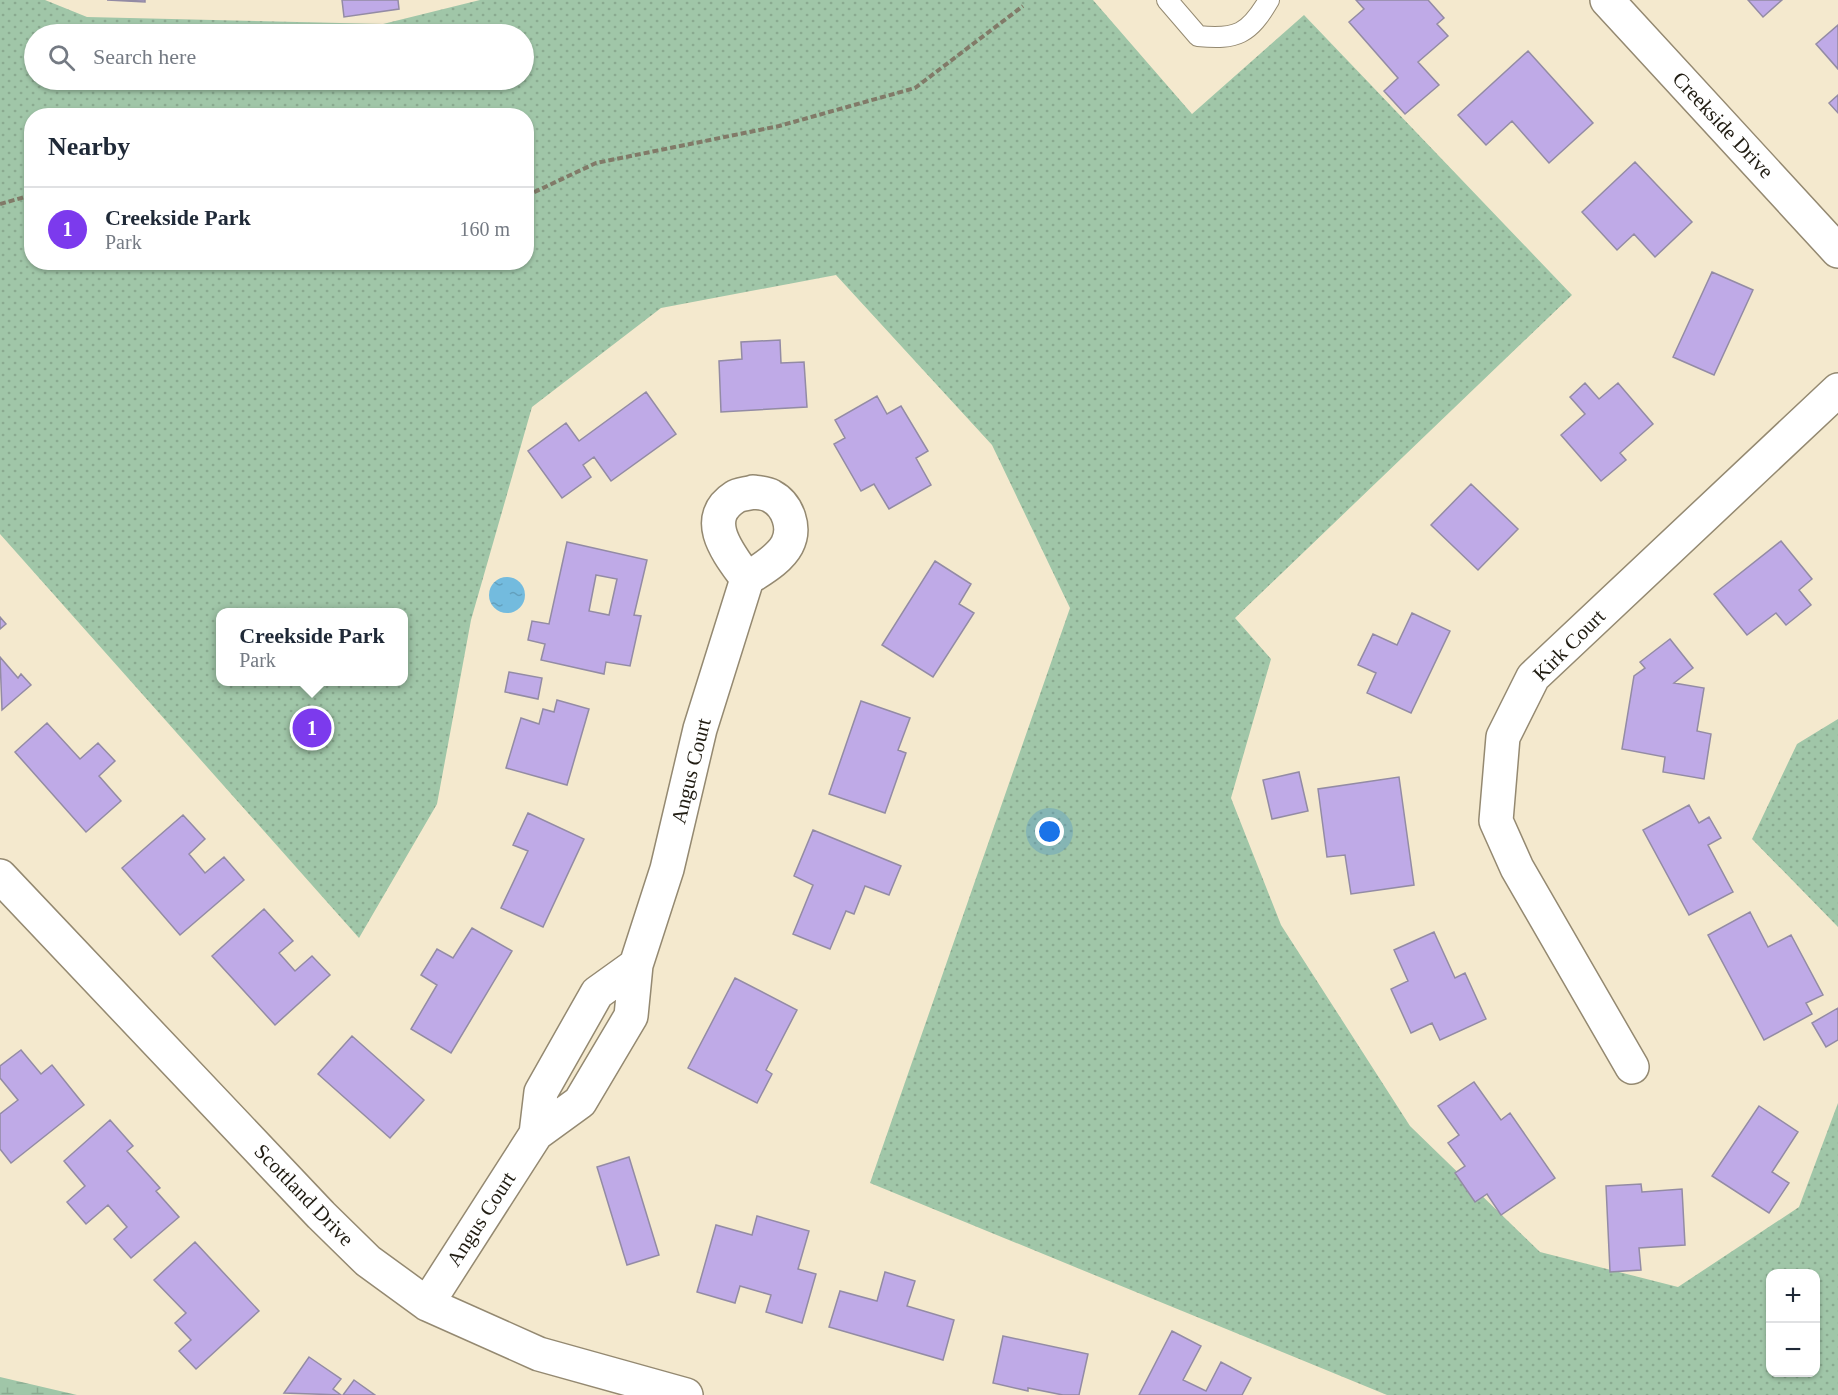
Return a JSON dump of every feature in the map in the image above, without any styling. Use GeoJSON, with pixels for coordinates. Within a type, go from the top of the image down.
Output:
{"type":"FeatureCollection","features":[{"type":"Feature","properties":{"kind":"street","name":"Creekside Drive"},"geometry":{"type":"LineString","coordinates":[[1607,0],[1838,250]]}},
{"type":"Feature","properties":{"kind":"street","name":"Kirk Court"},"geometry":{"type":"LineString","coordinates":[[1632,1067],[1517,868],[1496,821],[1503,737],[1533,677],[1838,390]]}},
{"type":"Feature","properties":{"kind":"street","name":"Angus Court"},"geometry":{"type":"LineString","coordinates":[[427,1304],[536,1134],[580,1102],[631,1016],[636,965],[667,869],[700,729],[747,579]]}},
{"type":"Feature","properties":{"kind":"street","name":"Scottland Drive"},"geometry":{"type":"LineString","coordinates":[[0,876],[321,1215],[368,1261],[427,1304],[539,1354],[686,1395]]}},
{"type":"Feature","properties":{"kind":"lane"},"geometry":{"type":"LineString","coordinates":[[1167,0],[1198,36],[1226,39],[1255,24],[1269,0]]}},
{"type":"Feature","properties":{"kind":"path"},"geometry":{"type":"LineString","coordinates":[[534,192],[596,163],[779,126],[915,88],[1023,6]]}},
{"type":"Feature","properties":{"kind":"path"},"geometry":{"type":"LineString","coordinates":[[0,204],[24,197]]}},
{"type":"Feature","properties":{"kind":"green space"},"geometry":{"type":"Polygon","coordinates":[[[0,0],[45,0],[87,17],[383,24],[480,0],[1093,0],[1192,114],[1304,15],[1572,295],[1235,618],[1271,659],[1231,798],[1281,925],[1410,1126],[1540,1252],[1678,1287],[1799,1207],[1838,1103],[1838,1395],[1387,1395],[870,1183],[1070,608],[992,445],[836,275],[661,308],[532,407],[471,620],[437,804],[359,938],[0,534],[0,0]]]}},
{"type":"Feature","properties":{"kind":"green space"},"geometry":{"type":"Polygon","coordinates":[[[1838,719],[1838,927],[1752,839],[1797,744],[1838,719]]]}},
{"type":"Feature","properties":{"kind":"green space"},"geometry":{"type":"Polygon","coordinates":[[[0,1377],[77,1395],[0,1395],[0,1377]]]}},
{"type":"Feature","properties":{"kind":"water"},"geometry":{"type":"Polygon","coordinates":[[[507,577],[520,582],[525,595],[520,608],[507,613],[494,608],[489,595],[494,582],[507,577]]]}},
{"type":"Feature","properties":{"kind":"building"},"geometry":{"type":"Polygon","coordinates":[[[107,0],[145,0],[145,2],[107,0]]]}},
{"type":"Feature","properties":{"kind":"building"},"geometry":{"type":"Polygon","coordinates":[[[342,0],[398,0],[399,9],[344,17],[342,0]]]}},
{"type":"Feature","properties":{"kind":"building"},"geometry":{"type":"Polygon","coordinates":[[[1356,0],[1428,0],[1444,18],[1437,24],[1448,36],[1418,62],[1439,85],[1405,114],[1384,91],[1398,78],[1349,22],[1364,9],[1356,0]]]}},
{"type":"Feature","properties":{"kind":"building"},"geometry":{"type":"Polygon","coordinates":[[[1748,0],[1782,0],[1763,17],[1748,0]]]}},
{"type":"Feature","properties":{"kind":"building"},"geometry":{"type":"Polygon","coordinates":[[[1838,25],[1838,69],[1816,44],[1838,25]]]}},
{"type":"Feature","properties":{"kind":"building"},"geometry":{"type":"Polygon","coordinates":[[[1528,51],[1593,123],[1549,163],[1512,121],[1486,145],[1458,115],[1528,51]]]}},
{"type":"Feature","properties":{"kind":"building"},"geometry":{"type":"Polygon","coordinates":[[[1838,95],[1838,113],[1829,103],[1838,95]]]}},
{"type":"Feature","properties":{"kind":"building"},"geometry":{"type":"Polygon","coordinates":[[[1635,162],[1692,222],[1655,257],[1634,234],[1617,250],[1582,212],[1635,162]]]}},
{"type":"Feature","properties":{"kind":"building"},"geometry":{"type":"Polygon","coordinates":[[[1712,272],[1753,290],[1714,375],[1673,357],[1712,272]]]}},
{"type":"Feature","properties":{"kind":"building"},"geometry":{"type":"Polygon","coordinates":[[[780,340],[781,363],[804,362],[807,407],[721,412],[719,361],[742,359],[741,342],[780,340]]]}},
{"type":"Feature","properties":{"kind":"building"},"geometry":{"type":"Polygon","coordinates":[[[1585,383],[1599,399],[1618,383],[1653,424],[1620,453],[1626,460],[1601,481],[1561,435],[1585,414],[1570,397],[1585,383]]]}},
{"type":"Feature","properties":{"kind":"building"},"geometry":{"type":"Polygon","coordinates":[[[646,392],[676,434],[611,481],[594,457],[583,465],[591,477],[562,498],[528,451],[566,423],[579,441],[646,392]]]}},
{"type":"Feature","properties":{"kind":"building"},"geometry":{"type":"Polygon","coordinates":[[[877,396],[887,414],[901,406],[928,451],[916,458],[931,485],[889,509],[874,484],[861,491],[834,444],[845,438],[835,420],[877,396]]]}},
{"type":"Feature","properties":{"kind":"building"},"geometry":{"type":"Polygon","coordinates":[[[1471,484],[1518,529],[1478,570],[1431,525],[1471,484]]]}},
{"type":"Feature","properties":{"kind":"building"},"geometry":{"type":"Polygon","coordinates":[[[1781,541],[1812,579],[1799,590],[1811,605],[1786,625],[1776,613],[1747,635],[1714,594],[1781,541]]]}},
{"type":"Feature","properties":{"kind":"building"},"geometry":{"type":"Polygon","coordinates":[[[567,542],[647,560],[634,615],[641,616],[630,666],[606,662],[604,674],[541,660],[545,644],[528,640],[532,621],[549,624],[567,542]],[[596,575],[589,611],[609,615],[617,579],[596,575]]]}},
{"type":"Feature","properties":{"kind":"building"},"geometry":{"type":"Polygon","coordinates":[[[935,561],[971,584],[959,604],[974,613],[933,677],[882,645],[935,561]]]}},
{"type":"Feature","properties":{"kind":"building"},"geometry":{"type":"Polygon","coordinates":[[[1412,613],[1450,631],[1411,713],[1367,693],[1376,673],[1358,665],[1373,634],[1397,645],[1412,613]]]}},
{"type":"Feature","properties":{"kind":"building"},"geometry":{"type":"Polygon","coordinates":[[[0,617],[6,624],[0,629],[0,617]]]}},
{"type":"Feature","properties":{"kind":"building"},"geometry":{"type":"Polygon","coordinates":[[[1670,639],[1693,668],[1674,683],[1704,688],[1697,731],[1711,734],[1704,779],[1663,772],[1665,757],[1622,749],[1634,676],[1645,668],[1640,662],[1670,639]]]}},
{"type":"Feature","properties":{"kind":"building"},"geometry":{"type":"Polygon","coordinates":[[[0,657],[18,678],[21,674],[31,685],[2,710],[0,657]]]}},
{"type":"Feature","properties":{"kind":"building"},"geometry":{"type":"Polygon","coordinates":[[[509,672],[542,678],[538,699],[505,692],[509,672]]]}},
{"type":"Feature","properties":{"kind":"building"},"geometry":{"type":"Polygon","coordinates":[[[557,700],[589,709],[567,785],[506,768],[521,718],[539,724],[543,709],[554,712],[557,700]]]}},
{"type":"Feature","properties":{"kind":"building"},"geometry":{"type":"Polygon","coordinates":[[[861,701],[910,718],[898,750],[906,753],[885,813],[829,794],[861,701]]]}},
{"type":"Feature","properties":{"kind":"building"},"geometry":{"type":"Polygon","coordinates":[[[47,723],[80,759],[98,743],[115,761],[99,776],[121,801],[86,832],[15,752],[47,723]]]}},
{"type":"Feature","properties":{"kind":"building"},"geometry":{"type":"Polygon","coordinates":[[[1299,772],[1308,811],[1272,819],[1263,780],[1299,772]]]}},
{"type":"Feature","properties":{"kind":"building"},"geometry":{"type":"Polygon","coordinates":[[[1399,777],[1414,885],[1351,894],[1345,855],[1327,857],[1318,789],[1399,777]]]}},
{"type":"Feature","properties":{"kind":"building"},"geometry":{"type":"Polygon","coordinates":[[[1689,805],[1699,823],[1709,817],[1721,838],[1708,845],[1733,892],[1689,915],[1643,830],[1689,805]]]}},
{"type":"Feature","properties":{"kind":"building"},"geometry":{"type":"Polygon","coordinates":[[[528,813],[584,839],[543,927],[501,908],[528,851],[513,845],[528,813]]]}},
{"type":"Feature","properties":{"kind":"building"},"geometry":{"type":"Polygon","coordinates":[[[183,815],[205,839],[189,854],[205,873],[224,857],[244,880],[180,935],[122,868],[183,815]]]}},
{"type":"Feature","properties":{"kind":"building"},"geometry":{"type":"Polygon","coordinates":[[[813,830],[901,866],[889,895],[865,886],[854,914],[846,911],[830,949],[793,934],[813,885],[794,876],[813,830]]]}},
{"type":"Feature","properties":{"kind":"building"},"geometry":{"type":"Polygon","coordinates":[[[264,909],[293,941],[279,953],[295,971],[312,956],[330,975],[275,1025],[212,956],[264,909]]]}},
{"type":"Feature","properties":{"kind":"building"},"geometry":{"type":"Polygon","coordinates":[[[1750,912],[1768,947],[1791,935],[1823,995],[1806,1003],[1812,1014],[1764,1040],[1708,935],[1750,912]]]}},
{"type":"Feature","properties":{"kind":"building"},"geometry":{"type":"Polygon","coordinates":[[[472,928],[512,951],[451,1053],[411,1029],[437,985],[421,975],[437,949],[453,958],[472,928]]]}},
{"type":"Feature","properties":{"kind":"building"},"geometry":{"type":"Polygon","coordinates":[[[1434,932],[1455,978],[1465,973],[1486,1019],[1440,1040],[1432,1023],[1411,1033],[1391,989],[1408,981],[1394,950],[1434,932]]]}},
{"type":"Feature","properties":{"kind":"building"},"geometry":{"type":"Polygon","coordinates":[[[735,978],[797,1010],[766,1070],[772,1074],[757,1103],[688,1068],[735,978]]]}},
{"type":"Feature","properties":{"kind":"building"},"geometry":{"type":"Polygon","coordinates":[[[1838,1008],[1838,1040],[1826,1047],[1812,1023],[1838,1008]]]}},
{"type":"Feature","properties":{"kind":"building"},"geometry":{"type":"Polygon","coordinates":[[[352,1036],[424,1100],[390,1138],[318,1074],[352,1036]]]}},
{"type":"Feature","properties":{"kind":"building"},"geometry":{"type":"Polygon","coordinates":[[[21,1050],[41,1074],[52,1065],[84,1105],[11,1163],[0,1149],[0,1114],[18,1100],[0,1078],[0,1066],[21,1050]]]}},
{"type":"Feature","properties":{"kind":"building"},"geometry":{"type":"Polygon","coordinates":[[[1474,1082],[1501,1120],[1510,1113],[1555,1178],[1501,1215],[1487,1194],[1475,1202],[1455,1173],[1465,1166],[1448,1143],[1459,1135],[1438,1106],[1474,1082]]]}},
{"type":"Feature","properties":{"kind":"building"},"geometry":{"type":"Polygon","coordinates":[[[1759,1106],[1798,1132],[1772,1172],[1789,1183],[1769,1213],[1712,1176],[1759,1106]]]}},
{"type":"Feature","properties":{"kind":"building"},"geometry":{"type":"Polygon","coordinates":[[[110,1120],[133,1146],[127,1151],[160,1188],[156,1191],[179,1217],[131,1258],[114,1239],[127,1227],[108,1205],[86,1224],[67,1202],[85,1186],[64,1161],[110,1120]]]}},
{"type":"Feature","properties":{"kind":"building"},"geometry":{"type":"Polygon","coordinates":[[[629,1157],[659,1255],[627,1265],[597,1167],[629,1157]]]}},
{"type":"Feature","properties":{"kind":"building"},"geometry":{"type":"Polygon","coordinates":[[[1641,1184],[1642,1192],[1682,1189],[1685,1245],[1639,1248],[1641,1270],[1610,1272],[1606,1186],[1641,1184]]]}},
{"type":"Feature","properties":{"kind":"building"},"geometry":{"type":"Polygon","coordinates":[[[757,1216],[809,1231],[798,1269],[816,1274],[802,1323],[766,1312],[771,1295],[740,1286],[735,1303],[697,1292],[716,1225],[752,1235],[757,1216]]]}},
{"type":"Feature","properties":{"kind":"building"},"geometry":{"type":"Polygon","coordinates":[[[195,1242],[259,1311],[196,1369],[179,1351],[191,1340],[175,1323],[186,1313],[154,1280],[195,1242]]]}},
{"type":"Feature","properties":{"kind":"building"},"geometry":{"type":"Polygon","coordinates":[[[885,1272],[915,1281],[907,1306],[954,1320],[943,1360],[829,1327],[840,1291],[877,1301],[885,1272]]]}},
{"type":"Feature","properties":{"kind":"building"},"geometry":{"type":"Polygon","coordinates":[[[1172,1331],[1201,1346],[1183,1380],[1206,1391],[1221,1362],[1251,1378],[1242,1395],[1139,1395],[1172,1331]]]}},
{"type":"Feature","properties":{"kind":"building"},"geometry":{"type":"Polygon","coordinates":[[[1003,1336],[1088,1354],[1079,1395],[1063,1395],[1028,1388],[1028,1391],[993,1383],[1003,1336]]]}},
{"type":"Feature","properties":{"kind":"building"},"geometry":{"type":"Polygon","coordinates":[[[309,1357],[341,1379],[333,1389],[341,1395],[284,1393],[309,1357]]]}},
{"type":"Feature","properties":{"kind":"building"},"geometry":{"type":"Polygon","coordinates":[[[354,1380],[375,1395],[343,1395],[354,1380]]]}},
{"type":"Feature","properties":{"kind":"place","name":"Creekside Park"},"geometry":{"type":"Point","coordinates":[312,728]}}]}
